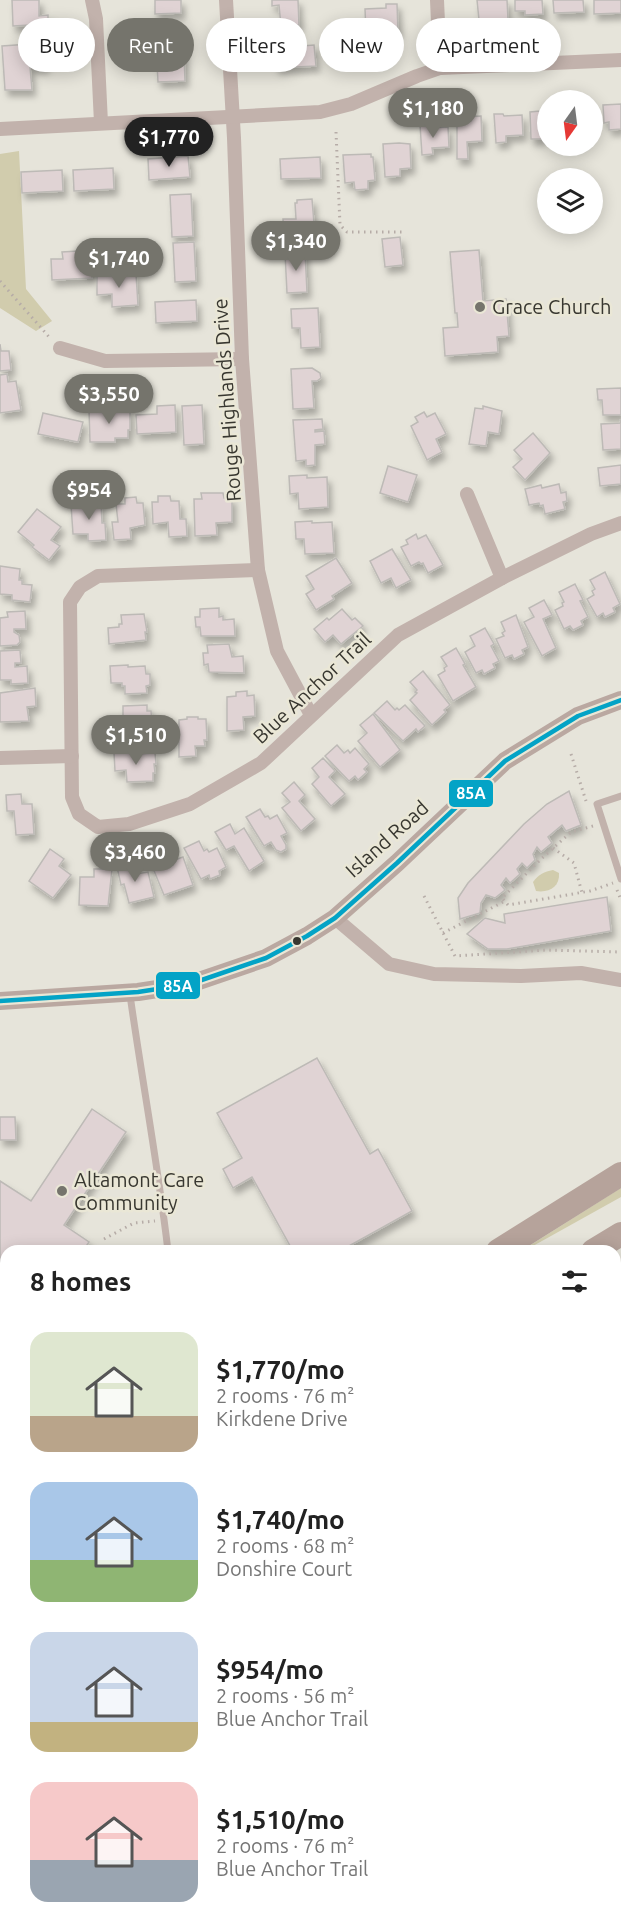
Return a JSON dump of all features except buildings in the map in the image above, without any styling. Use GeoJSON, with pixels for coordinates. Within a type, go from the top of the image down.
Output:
{"type":"FeatureCollection","features":[{"type":"Feature","properties":{"kind":"highway"},"geometry":{"type":"LineString","coordinates":[[508,1245],[621,1174]]}},
{"type":"Feature","properties":{"kind":"highway"},"geometry":{"type":"LineString","coordinates":[[602,1245],[621,1234]]}},
{"type":"Feature","properties":{"kind":"street"},"geometry":{"type":"LineString","coordinates":[[92,0],[96,19],[101,123]]}},
{"type":"Feature","properties":{"kind":"street","name":"Rouge Highlands Drive"},"geometry":{"type":"LineString","coordinates":[[226,0],[242,358],[258,570],[277,651],[311,715]]}},
{"type":"Feature","properties":{"kind":"street"},"geometry":{"type":"LineString","coordinates":[[437,0],[438,18]]}},
{"type":"Feature","properties":{"kind":"street"},"geometry":{"type":"LineString","coordinates":[[561,63],[621,60]]}},
{"type":"Feature","properties":{"kind":"street"},"geometry":{"type":"LineString","coordinates":[[0,129],[320,112],[351,104],[428,72]]}},
{"type":"Feature","properties":{"kind":"street"},"geometry":{"type":"LineString","coordinates":[[60,348],[105,361],[242,358]]}},
{"type":"Feature","properties":{"kind":"street"},"geometry":{"type":"LineString","coordinates":[[467,494],[502,578]]}},
{"type":"Feature","properties":{"kind":"street","name":"Blue Anchor Trail"},"geometry":{"type":"LineString","coordinates":[[258,570],[98,576],[80,587],[70,602],[72,797],[79,814],[98,827],[129,824],[190,804],[261,763],[398,635],[502,578],[591,534],[621,523]]}},
{"type":"Feature","properties":{"kind":"street","name":"Island Road"},"geometry":{"type":"LineString","coordinates":[[0,1001],[130,992],[190,984],[266,958],[308,936],[335,918],[505,761],[578,716],[621,700]]}},
{"type":"Feature","properties":{"kind":"street"},"geometry":{"type":"LineString","coordinates":[[0,758],[72,756]]}},
{"type":"Feature","properties":{"kind":"street"},"geometry":{"type":"LineString","coordinates":[[335,918],[388,964],[434,974],[521,976],[581,973],[621,980]]}},
{"type":"Feature","properties":{"kind":"lane"},"geometry":{"type":"LineString","coordinates":[[618,881],[597,804],[621,796]]}},
{"type":"Feature","properties":{"kind":"lane"},"geometry":{"type":"LineString","coordinates":[[130,992],[160,1179],[167,1245]]}},
{"type":"Feature","properties":{"kind":"path"},"geometry":{"type":"LineString","coordinates":[[336,132],[340,225],[347,232],[405,232]]}},
{"type":"Feature","properties":{"kind":"path"},"geometry":{"type":"LineString","coordinates":[[0,281],[60,348]]}},
{"type":"Feature","properties":{"kind":"path"},"geometry":{"type":"LineString","coordinates":[[593,826],[571,832],[502,898],[508,905],[582,893],[618,881]]}},
{"type":"Feature","properties":{"kind":"path"},"geometry":{"type":"LineString","coordinates":[[554,848],[574,863],[582,893]]}},
{"type":"Feature","properties":{"kind":"path"},"geometry":{"type":"LineString","coordinates":[[424,896],[455,956],[546,950],[621,952]]}},
{"type":"Feature","properties":{"kind":"path"},"geometry":{"type":"LineString","coordinates":[[443,933],[505,902]]}},
{"type":"Feature","properties":{"kind":"path"},"geometry":{"type":"LineString","coordinates":[[104,1239],[134,1222],[164,1221]]}},
{"type":"Feature","properties":{"kind":"shaded area"},"geometry":{"type":"Polygon","coordinates":[[[19,151],[26,289],[52,321],[36,331],[0,308],[0,154],[19,151]]]}},
{"type":"Feature","properties":{"kind":"shaded area"},"geometry":{"type":"Polygon","coordinates":[[[553,870],[559,873],[556,885],[549,890],[536,891],[533,882],[537,877],[553,870]]]}},
{"type":"Feature","properties":{"kind":"shaded area"},"geometry":{"type":"Polygon","coordinates":[[[621,1188],[621,1197],[535,1245],[531,1245],[621,1188]]]}},
{"type":"Feature","properties":{"kind":"transit line","name":"85A"},"geometry":{"type":"LineString","coordinates":[[0,1001],[138,992],[190,984],[266,958],[335,918],[505,761],[578,716],[621,700]]}},
{"type":"Feature","properties":{"kind":"place","name":"Grace Church"},"geometry":{"type":"Point","coordinates":[480,307]}},
{"type":"Feature","properties":{"kind":"place","name":"Altamont Care Community"},"geometry":{"type":"Point","coordinates":[62,1191]}}]}
